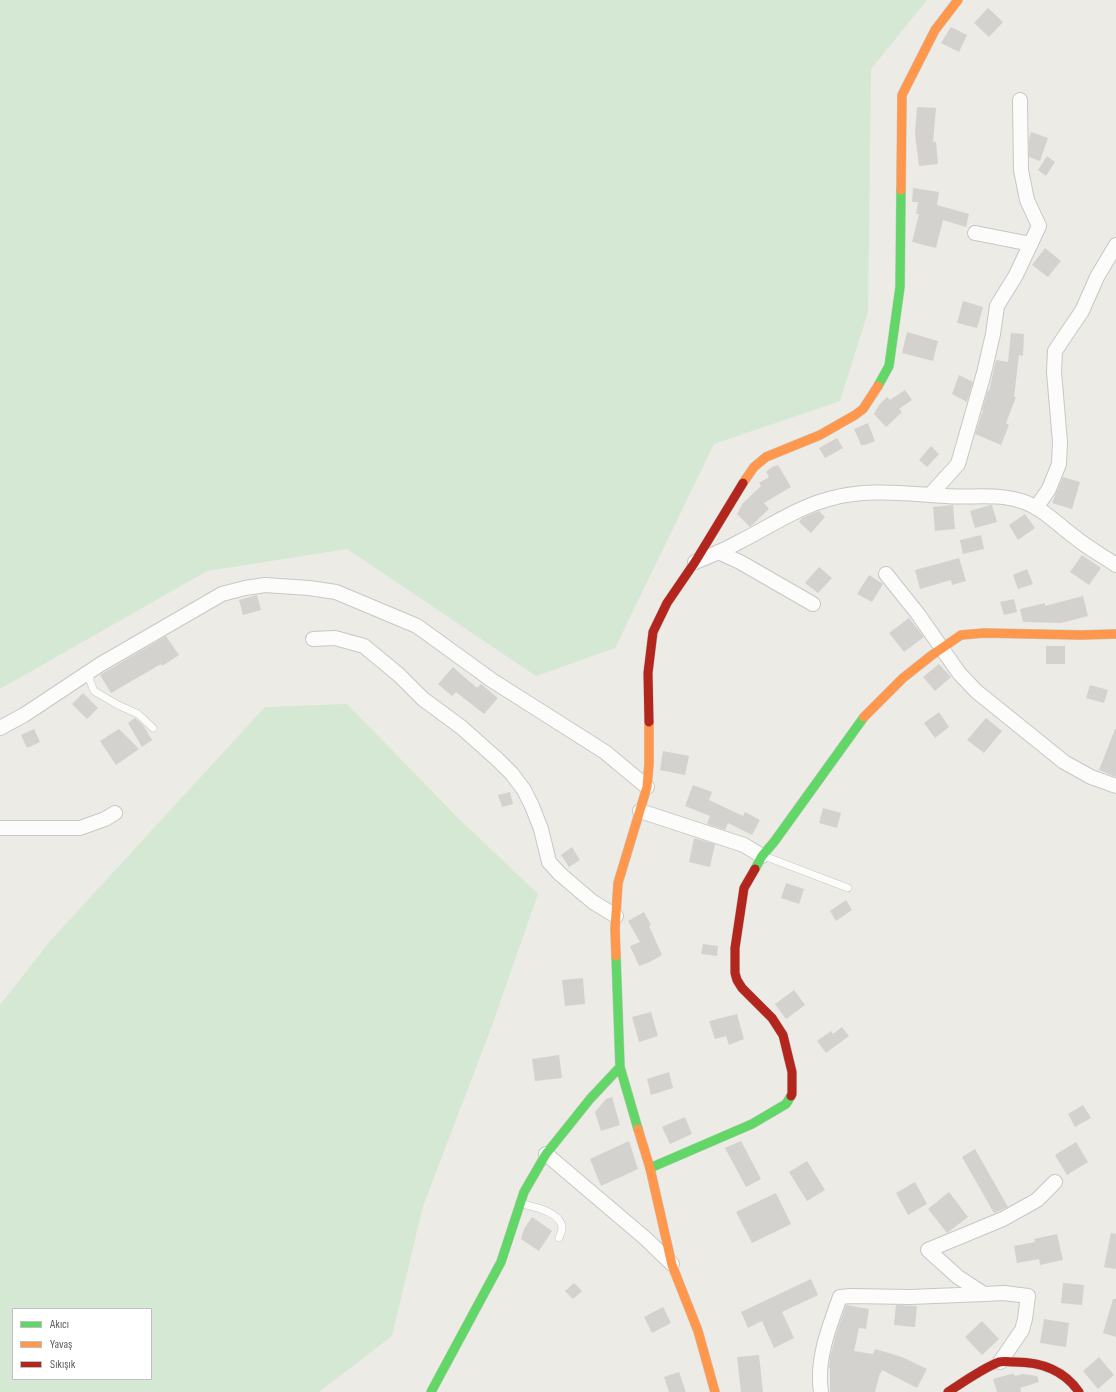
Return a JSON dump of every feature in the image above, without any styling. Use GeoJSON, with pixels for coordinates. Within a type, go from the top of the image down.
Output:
{"type":"FeatureCollection","features":[{"type":"Feature","properties":{"kind":"street"},"geometry":{"type":"LineString","coordinates":[[715,1392],[698,1331],[672,1265],[650,1168],[620,1067],[615,929],[618,883],[647,787],[649,764],[648,673],[653,632],[667,603],[695,562],[738,489],[754,466],[766,457],[820,435],[855,415],[863,409],[886,373],[889,366],[900,287],[902,95],[935,30],[953,4],[958,0]]}},
{"type":"Feature","properties":{"kind":"street"},"geometry":{"type":"LineString","coordinates":[[930,495],[958,464],[984,373],[993,334],[997,306],[1016,275],[1039,226],[1027,200],[1021,170],[1020,100]]}},
{"type":"Feature","properties":{"kind":"street"},"geometry":{"type":"LineString","coordinates":[[975,233],[1030,244]]}},
{"type":"Feature","properties":{"kind":"street"},"geometry":{"type":"LineString","coordinates":[[1036,508],[1049,489],[1059,464],[1060,442],[1054,372],[1056,351],[1064,336],[1082,311],[1097,277],[1116,245]]}},
{"type":"Feature","properties":{"kind":"street"},"geometry":{"type":"LineString","coordinates":[[695,562],[739,542],[779,519],[829,498],[857,494],[893,493],[947,496],[994,496],[1022,501],[1042,511],[1076,539],[1116,565]]}},
{"type":"Feature","properties":{"kind":"street"},"geometry":{"type":"LineString","coordinates":[[718,552],[740,562],[813,604]]}},
{"type":"Feature","properties":{"kind":"street"},"geometry":{"type":"LineString","coordinates":[[886,574],[918,614],[959,673],[976,691],[1064,762],[1091,777],[1116,786]]}},
{"type":"Feature","properties":{"kind":"street"},"geometry":{"type":"LineString","coordinates":[[0,728],[24,715],[101,664],[222,594],[265,585],[309,588],[336,592],[417,626],[493,681],[605,752],[647,787]]}},
{"type":"Feature","properties":{"kind":"street"},"geometry":{"type":"LineString","coordinates":[[650,1168],[752,1124],[786,1104],[792,1094],[792,1072],[783,1035],[772,1018],[742,988],[735,973],[735,948],[744,888],[762,856],[774,842],[863,718],[903,678],[942,648],[961,636],[984,633],[1081,635],[1116,634]]}},
{"type":"Feature","properties":{"kind":"street"},"geometry":{"type":"LineString","coordinates":[[313,639],[335,638],[364,646],[399,675],[423,699],[461,727],[497,759],[516,780],[532,806],[541,829],[550,862],[560,874],[578,890],[593,902],[616,916]]}},
{"type":"Feature","properties":{"kind":"street"},"geometry":{"type":"LineString","coordinates":[[640,811],[744,845],[762,856]]}},
{"type":"Feature","properties":{"kind":"street"},"geometry":{"type":"LineString","coordinates":[[0,828],[80,828],[105,819],[115,813]]}},
{"type":"Feature","properties":{"kind":"street"},"geometry":{"type":"LineString","coordinates":[[431,1392],[501,1262],[524,1192],[546,1154],[590,1099],[620,1067]]}},
{"type":"Feature","properties":{"kind":"street"},"geometry":{"type":"LineString","coordinates":[[546,1154],[645,1238],[672,1265]]}},
{"type":"Feature","properties":{"kind":"street"},"geometry":{"type":"LineString","coordinates":[[984,1294],[958,1277],[928,1250],[1003,1219],[1037,1200],[1055,1182]]}},
{"type":"Feature","properties":{"kind":"street"},"geometry":{"type":"LineString","coordinates":[[821,1392],[819,1380],[820,1362],[828,1330],[840,1297],[910,1297],[984,1294],[1028,1296],[1022,1330],[1000,1362]]}},
{"type":"Feature","properties":{"kind":"street"},"geometry":{"type":"LineString","coordinates":[[948,1392],[969,1378],[1000,1362],[1024,1362],[1043,1365],[1059,1372],[1075,1386],[1079,1392]]}},
{"type":"Feature","properties":{"kind":"lane"},"geometry":{"type":"LineString","coordinates":[[90,672],[90,681],[94,691],[138,714],[152,728]]}},
{"type":"Feature","properties":{"kind":"lane"},"geometry":{"type":"LineString","coordinates":[[762,856],[848,888]]}},
{"type":"Feature","properties":{"kind":"lane"},"geometry":{"type":"LineString","coordinates":[[520,1203],[538,1208],[553,1215],[559,1220],[562,1229],[559,1238]]}},
{"type":"Feature","properties":{"kind":"green space"},"geometry":{"type":"Polygon","coordinates":[[[0,0],[927,0],[871,69],[868,312],[840,401],[714,444],[615,648],[536,676],[347,549],[207,571],[0,689],[0,0]]]}},
{"type":"Feature","properties":{"kind":"green space"},"geometry":{"type":"Polygon","coordinates":[[[347,704],[457,817],[538,894],[490,1031],[423,1206],[392,1336],[319,1392],[0,1392],[0,1005],[51,940],[265,707],[347,704]]]}},
{"type":"Feature","properties":{"kind":"building"},"geometry":{"type":"Polygon","coordinates":[[[988,8],[1003,22],[989,37],[974,23],[988,8]]]}},
{"type":"Feature","properties":{"kind":"building"},"geometry":{"type":"Polygon","coordinates":[[[951,27],[967,35],[959,52],[941,43],[951,27]]]}},
{"type":"Feature","properties":{"kind":"building"},"geometry":{"type":"Polygon","coordinates":[[[917,107],[936,108],[933,142],[936,142],[938,164],[919,166],[915,134],[917,107]]]}},
{"type":"Feature","properties":{"kind":"building"},"geometry":{"type":"Polygon","coordinates":[[[1031,132],[1048,138],[1040,161],[1029,157],[1029,139],[1031,132]]]}},
{"type":"Feature","properties":{"kind":"building"},"geometry":{"type":"Polygon","coordinates":[[[1047,156],[1055,162],[1046,176],[1038,170],[1047,156]]]}},
{"type":"Feature","properties":{"kind":"building"},"geometry":{"type":"Polygon","coordinates":[[[913,188],[939,192],[937,205],[969,214],[966,227],[943,220],[936,248],[912,242],[919,214],[916,214],[918,202],[912,202],[913,188]]]}},
{"type":"Feature","properties":{"kind":"building"},"geometry":{"type":"Polygon","coordinates":[[[1045,248],[1061,261],[1048,277],[1032,265],[1045,248]]]}},
{"type":"Feature","properties":{"kind":"building"},"geometry":{"type":"Polygon","coordinates":[[[963,301],[983,307],[977,328],[957,323],[963,301]]]}},
{"type":"Feature","properties":{"kind":"building"},"geometry":{"type":"Polygon","coordinates":[[[907,332],[938,341],[933,361],[902,353],[907,332]]]}},
{"type":"Feature","properties":{"kind":"building"},"geometry":{"type":"Polygon","coordinates":[[[1011,333],[1024,334],[1023,356],[1019,355],[1014,397],[1016,397],[1006,423],[1009,425],[1001,445],[975,434],[988,390],[989,391],[996,360],[1008,362],[1011,333]]]}},
{"type":"Feature","properties":{"kind":"building"},"geometry":{"type":"Polygon","coordinates":[[[959,375],[973,382],[967,402],[952,394],[959,375]]]}},
{"type":"Feature","properties":{"kind":"building"},"geometry":{"type":"Polygon","coordinates":[[[905,390],[912,400],[899,409],[902,412],[886,427],[874,414],[879,405],[887,397],[890,400],[905,390]]]}},
{"type":"Feature","properties":{"kind":"building"},"geometry":{"type":"Polygon","coordinates":[[[868,423],[875,441],[861,445],[854,429],[868,423]]]}},
{"type":"Feature","properties":{"kind":"building"},"geometry":{"type":"Polygon","coordinates":[[[837,438],[843,448],[825,458],[819,448],[837,438]]]}},
{"type":"Feature","properties":{"kind":"building"},"geometry":{"type":"Polygon","coordinates":[[[931,446],[939,454],[927,467],[919,460],[931,446]]]}},
{"type":"Feature","properties":{"kind":"building"},"geometry":{"type":"Polygon","coordinates":[[[778,465],[791,487],[764,503],[769,509],[750,527],[737,514],[743,503],[761,486],[759,483],[769,477],[766,472],[772,467],[778,465]]]}},
{"type":"Feature","properties":{"kind":"building"},"geometry":{"type":"Polygon","coordinates":[[[1063,477],[1080,482],[1072,509],[1052,503],[1063,477]]]}},
{"type":"Feature","properties":{"kind":"building"},"geometry":{"type":"Polygon","coordinates":[[[953,505],[955,529],[935,531],[933,507],[953,505]]]}},
{"type":"Feature","properties":{"kind":"building"},"geometry":{"type":"Polygon","coordinates":[[[992,505],[997,522],[975,528],[970,511],[992,505]]]}},
{"type":"Feature","properties":{"kind":"building"},"geometry":{"type":"Polygon","coordinates":[[[819,511],[825,517],[811,533],[799,522],[802,518],[819,511]]]}},
{"type":"Feature","properties":{"kind":"building"},"geometry":{"type":"Polygon","coordinates":[[[1025,514],[1035,528],[1018,540],[1009,525],[1025,514]]]}},
{"type":"Feature","properties":{"kind":"building"},"geometry":{"type":"Polygon","coordinates":[[[981,535],[984,549],[963,554],[960,540],[981,535]]]}},
{"type":"Feature","properties":{"kind":"building"},"geometry":{"type":"Polygon","coordinates":[[[1082,555],[1101,568],[1089,585],[1070,572],[1082,555]]]}},
{"type":"Feature","properties":{"kind":"building"},"geometry":{"type":"Polygon","coordinates":[[[959,558],[966,581],[952,585],[951,580],[920,589],[915,570],[959,558]]]}},
{"type":"Feature","properties":{"kind":"building"},"geometry":{"type":"Polygon","coordinates":[[[819,567],[832,578],[818,593],[805,583],[819,567]]]}},
{"type":"Feature","properties":{"kind":"building"},"geometry":{"type":"Polygon","coordinates":[[[1027,569],[1033,584],[1018,589],[1013,575],[1027,569]]]}},
{"type":"Feature","properties":{"kind":"building"},"geometry":{"type":"Polygon","coordinates":[[[869,575],[883,584],[872,602],[857,594],[869,575]]]}},
{"type":"Feature","properties":{"kind":"building"},"geometry":{"type":"Polygon","coordinates":[[[257,595],[261,610],[243,615],[239,600],[257,595]]]}},
{"type":"Feature","properties":{"kind":"building"},"geometry":{"type":"Polygon","coordinates":[[[1083,596],[1088,616],[1061,623],[1023,622],[1020,609],[1045,603],[1045,606],[1083,596]]]}},
{"type":"Feature","properties":{"kind":"building"},"geometry":{"type":"Polygon","coordinates":[[[1014,599],[1017,612],[1004,615],[1000,602],[1014,599]]]}},
{"type":"Feature","properties":{"kind":"building"},"geometry":{"type":"Polygon","coordinates":[[[909,618],[924,637],[904,652],[889,633],[909,618]]]}},
{"type":"Feature","properties":{"kind":"building"},"geometry":{"type":"Polygon","coordinates":[[[166,636],[179,655],[162,666],[161,664],[111,693],[100,675],[166,636]]]}},
{"type":"Feature","properties":{"kind":"building"},"geometry":{"type":"Polygon","coordinates":[[[1046,646],[1065,646],[1065,664],[1046,664],[1046,646]]]}},
{"type":"Feature","properties":{"kind":"building"},"geometry":{"type":"Polygon","coordinates":[[[939,664],[951,677],[935,691],[923,677],[939,664]]]}},
{"type":"Feature","properties":{"kind":"building"},"geometry":{"type":"Polygon","coordinates":[[[453,667],[477,688],[481,684],[498,698],[484,714],[456,692],[452,696],[438,684],[453,667]]]}},
{"type":"Feature","properties":{"kind":"building"},"geometry":{"type":"Polygon","coordinates":[[[1090,685],[1108,690],[1104,703],[1086,698],[1090,685]]]}},
{"type":"Feature","properties":{"kind":"building"},"geometry":{"type":"Polygon","coordinates":[[[83,693],[98,708],[87,719],[72,704],[83,693]]]}},
{"type":"Feature","properties":{"kind":"building"},"geometry":{"type":"Polygon","coordinates":[[[939,712],[949,727],[935,738],[924,723],[939,712]]]}},
{"type":"Feature","properties":{"kind":"building"},"geometry":{"type":"Polygon","coordinates":[[[135,718],[143,725],[152,740],[142,747],[128,723],[135,718]]]}},
{"type":"Feature","properties":{"kind":"building"},"geometry":{"type":"Polygon","coordinates":[[[986,718],[1002,731],[984,753],[967,740],[986,718]]]}},
{"type":"Feature","properties":{"kind":"building"},"geometry":{"type":"Polygon","coordinates":[[[34,729],[40,742],[27,748],[21,735],[34,729]]]}},
{"type":"Feature","properties":{"kind":"building"},"geometry":{"type":"Polygon","coordinates":[[[119,729],[139,749],[116,765],[100,741],[119,729]]]}},
{"type":"Feature","properties":{"kind":"building"},"geometry":{"type":"Polygon","coordinates":[[[1116,729],[1116,777],[1099,770],[1116,729]]]}},
{"type":"Feature","properties":{"kind":"building"},"geometry":{"type":"Polygon","coordinates":[[[663,751],[689,756],[685,775],[660,770],[663,751]]]}},
{"type":"Feature","properties":{"kind":"building"},"geometry":{"type":"Polygon","coordinates":[[[693,785],[712,792],[709,800],[743,816],[745,812],[760,820],[752,835],[728,823],[725,830],[707,824],[710,816],[685,806],[693,785]]]}},
{"type":"Feature","properties":{"kind":"building"},"geometry":{"type":"Polygon","coordinates":[[[510,792],[513,804],[502,807],[498,795],[510,792]]]}},
{"type":"Feature","properties":{"kind":"building"},"geometry":{"type":"Polygon","coordinates":[[[823,808],[841,813],[837,828],[819,823],[823,808]]]}},
{"type":"Feature","properties":{"kind":"building"},"geometry":{"type":"Polygon","coordinates":[[[694,838],[715,844],[710,867],[689,862],[694,838]]]}},
{"type":"Feature","properties":{"kind":"building"},"geometry":{"type":"Polygon","coordinates":[[[572,847],[580,860],[569,867],[561,855],[572,847]]]}},
{"type":"Feature","properties":{"kind":"building"},"geometry":{"type":"Polygon","coordinates":[[[786,883],[804,889],[799,904],[781,898],[786,883]]]}},
{"type":"Feature","properties":{"kind":"building"},"geometry":{"type":"Polygon","coordinates":[[[846,900],[852,910],[836,921],[830,911],[846,900]]]}},
{"type":"Feature","properties":{"kind":"building"},"geometry":{"type":"Polygon","coordinates":[[[644,912],[651,925],[649,926],[662,955],[639,966],[630,946],[640,942],[628,921],[644,912]]]}},
{"type":"Feature","properties":{"kind":"building"},"geometry":{"type":"Polygon","coordinates":[[[703,944],[718,946],[717,956],[701,954],[703,944]]]}},
{"type":"Feature","properties":{"kind":"building"},"geometry":{"type":"Polygon","coordinates":[[[583,978],[585,1004],[565,1006],[562,980],[583,978]]]}},
{"type":"Feature","properties":{"kind":"building"},"geometry":{"type":"Polygon","coordinates":[[[794,990],[805,1005],[786,1019],[775,1004],[794,990]]]}},
{"type":"Feature","properties":{"kind":"building"},"geometry":{"type":"Polygon","coordinates":[[[651,1012],[658,1036],[639,1042],[632,1017],[651,1012]]]}},
{"type":"Feature","properties":{"kind":"building"},"geometry":{"type":"Polygon","coordinates":[[[737,1014],[744,1039],[729,1045],[726,1036],[715,1039],[709,1021],[737,1014]]]}},
{"type":"Feature","properties":{"kind":"building"},"geometry":{"type":"Polygon","coordinates":[[[842,1027],[849,1036],[826,1053],[817,1041],[831,1031],[833,1034],[842,1027]]]}},
{"type":"Feature","properties":{"kind":"building"},"geometry":{"type":"Polygon","coordinates":[[[559,1055],[562,1078],[535,1081],[532,1059],[559,1055]]]}},
{"type":"Feature","properties":{"kind":"building"},"geometry":{"type":"Polygon","coordinates":[[[669,1072],[673,1088],[651,1095],[647,1079],[669,1072]]]}},
{"type":"Feature","properties":{"kind":"building"},"geometry":{"type":"Polygon","coordinates":[[[612,1097],[620,1125],[601,1131],[595,1112],[606,1099],[612,1097]]]}},
{"type":"Feature","properties":{"kind":"building"},"geometry":{"type":"Polygon","coordinates":[[[1083,1105],[1091,1118],[1075,1127],[1068,1114],[1083,1105]]]}},
{"type":"Feature","properties":{"kind":"building"},"geometry":{"type":"Polygon","coordinates":[[[685,1117],[692,1134],[670,1144],[662,1127],[685,1117]]]}},
{"type":"Feature","properties":{"kind":"building"},"geometry":{"type":"Polygon","coordinates":[[[629,1141],[638,1169],[601,1186],[590,1159],[629,1141]]]}},
{"type":"Feature","properties":{"kind":"building"},"geometry":{"type":"Polygon","coordinates":[[[741,1141],[761,1179],[746,1187],[725,1148],[741,1141]]]}},
{"type":"Feature","properties":{"kind":"building"},"geometry":{"type":"Polygon","coordinates":[[[1076,1142],[1088,1162],[1067,1175],[1055,1155],[1076,1142]]]}},
{"type":"Feature","properties":{"kind":"building"},"geometry":{"type":"Polygon","coordinates":[[[975,1149],[1008,1207],[994,1213],[962,1157],[975,1149]]]}},
{"type":"Feature","properties":{"kind":"building"},"geometry":{"type":"Polygon","coordinates":[[[807,1161],[825,1190],[807,1201],[789,1172],[807,1161]]]}},
{"type":"Feature","properties":{"kind":"building"},"geometry":{"type":"Polygon","coordinates":[[[915,1182],[927,1204],[908,1215],[896,1193],[915,1182]]]}},
{"type":"Feature","properties":{"kind":"building"},"geometry":{"type":"Polygon","coordinates":[[[949,1192],[968,1217],[947,1233],[928,1209],[949,1192]]]}},
{"type":"Feature","properties":{"kind":"building"},"geometry":{"type":"Polygon","coordinates":[[[776,1193],[791,1224],[752,1243],[736,1212],[776,1193]]]}},
{"type":"Feature","properties":{"kind":"building"},"geometry":{"type":"Polygon","coordinates":[[[532,1217],[552,1231],[539,1251],[521,1239],[524,1229],[532,1217]]]}},
{"type":"Feature","properties":{"kind":"building"},"geometry":{"type":"Polygon","coordinates":[[[1111,1233],[1116,1234],[1116,1269],[1104,1267],[1111,1233]]]}},
{"type":"Feature","properties":{"kind":"building"},"geometry":{"type":"Polygon","coordinates":[[[1057,1234],[1063,1260],[1040,1265],[1039,1259],[1017,1263],[1014,1246],[1035,1242],[1034,1239],[1057,1234]]]}},
{"type":"Feature","properties":{"kind":"building"},"geometry":{"type":"Polygon","coordinates":[[[811,1279],[818,1295],[782,1312],[794,1338],[774,1348],[762,1321],[748,1328],[741,1312],[811,1279]]]}},
{"type":"Feature","properties":{"kind":"building"},"geometry":{"type":"Polygon","coordinates":[[[574,1283],[582,1291],[573,1299],[565,1291],[574,1283]]]}},
{"type":"Feature","properties":{"kind":"building"},"geometry":{"type":"Polygon","coordinates":[[[1063,1283],[1084,1285],[1082,1305],[1061,1303],[1063,1283]]]}},
{"type":"Feature","properties":{"kind":"building"},"geometry":{"type":"Polygon","coordinates":[[[1113,1299],[1116,1299],[1116,1337],[1103,1333],[1113,1299]]]}},
{"type":"Feature","properties":{"kind":"building"},"geometry":{"type":"Polygon","coordinates":[[[846,1305],[869,1309],[866,1329],[859,1328],[854,1351],[873,1354],[875,1349],[902,1357],[927,1369],[917,1388],[882,1370],[875,1392],[830,1392],[830,1357],[846,1305]]]}},
{"type":"Feature","properties":{"kind":"building"},"geometry":{"type":"Polygon","coordinates":[[[896,1305],[917,1306],[915,1327],[894,1325],[896,1305]]]}},
{"type":"Feature","properties":{"kind":"building"},"geometry":{"type":"Polygon","coordinates":[[[663,1307],[671,1323],[652,1333],[644,1317],[663,1307]]]}},
{"type":"Feature","properties":{"kind":"building"},"geometry":{"type":"Polygon","coordinates":[[[1044,1319],[1069,1323],[1066,1347],[1040,1343],[1044,1319]]]}},
{"type":"Feature","properties":{"kind":"building"},"geometry":{"type":"Polygon","coordinates":[[[982,1321],[999,1339],[982,1355],[965,1337],[982,1321]]]}},
{"type":"Feature","properties":{"kind":"building"},"geometry":{"type":"Polygon","coordinates":[[[759,1355],[763,1392],[741,1392],[737,1357],[759,1355]]]}},
{"type":"Feature","properties":{"kind":"building"},"geometry":{"type":"Polygon","coordinates":[[[1099,1357],[1114,1375],[1098,1389],[1083,1371],[1099,1357]]]}},
{"type":"Feature","properties":{"kind":"building"},"geometry":{"type":"Polygon","coordinates":[[[679,1372],[686,1392],[669,1392],[664,1377],[679,1372]]]}},
{"type":"Feature","properties":{"kind":"building"},"geometry":{"type":"Polygon","coordinates":[[[1014,1374],[1015,1376],[1023,1374],[1037,1376],[1039,1382],[1020,1388],[1021,1392],[997,1392],[993,1379],[1014,1374]]]}},
{"type":"Feature","properties":{"kind":"traffic: fast"},"geometry":{"type":"LineString","coordinates":[[878,386],[889,366],[900,287],[901,190]]}},
{"type":"Feature","properties":{"kind":"traffic: fast"},"geometry":{"type":"LineString","coordinates":[[755,869],[762,856],[774,842],[864,717]]}},
{"type":"Feature","properties":{"kind":"traffic: fast"},"geometry":{"type":"LineString","coordinates":[[616,956],[620,1067],[638,1129]]}},
{"type":"Feature","properties":{"kind":"traffic: fast"},"geometry":{"type":"LineString","coordinates":[[431,1392],[501,1262],[524,1192],[546,1154],[590,1099],[620,1067]]}},
{"type":"Feature","properties":{"kind":"traffic: fast"},"geometry":{"type":"LineString","coordinates":[[650,1168],[752,1124],[786,1104],[791,1096]]}},
{"type":"Feature","properties":{"kind":"traffic: slow"},"geometry":{"type":"LineString","coordinates":[[901,190],[902,95],[935,30],[958,0]]}},
{"type":"Feature","properties":{"kind":"traffic: slow"},"geometry":{"type":"LineString","coordinates":[[743,483],[754,467],[766,457],[820,435],[855,415],[863,409],[878,386]]}},
{"type":"Feature","properties":{"kind":"traffic: slow"},"geometry":{"type":"LineString","coordinates":[[864,717],[903,678],[932,655],[961,635],[984,633],[1081,635],[1116,634]]}},
{"type":"Feature","properties":{"kind":"traffic: slow"},"geometry":{"type":"LineString","coordinates":[[616,956],[615,929],[618,883],[647,787],[649,764],[649,722]]}},
{"type":"Feature","properties":{"kind":"traffic: slow"},"geometry":{"type":"LineString","coordinates":[[638,1129],[650,1168],[672,1265],[698,1331],[715,1392]]}},
{"type":"Feature","properties":{"kind":"traffic: jam"},"geometry":{"type":"LineString","coordinates":[[649,722],[648,673],[653,632],[667,603],[695,562],[743,483]]}},
{"type":"Feature","properties":{"kind":"traffic: jam"},"geometry":{"type":"LineString","coordinates":[[755,869],[744,888],[735,948],[735,973],[742,988],[772,1018],[783,1035],[792,1072],[791,1096]]}},
{"type":"Feature","properties":{"kind":"traffic: jam"},"geometry":{"type":"LineString","coordinates":[[948,1392],[986,1368],[999,1362],[1024,1362],[1051,1369],[1066,1378],[1079,1392]]}}]}
